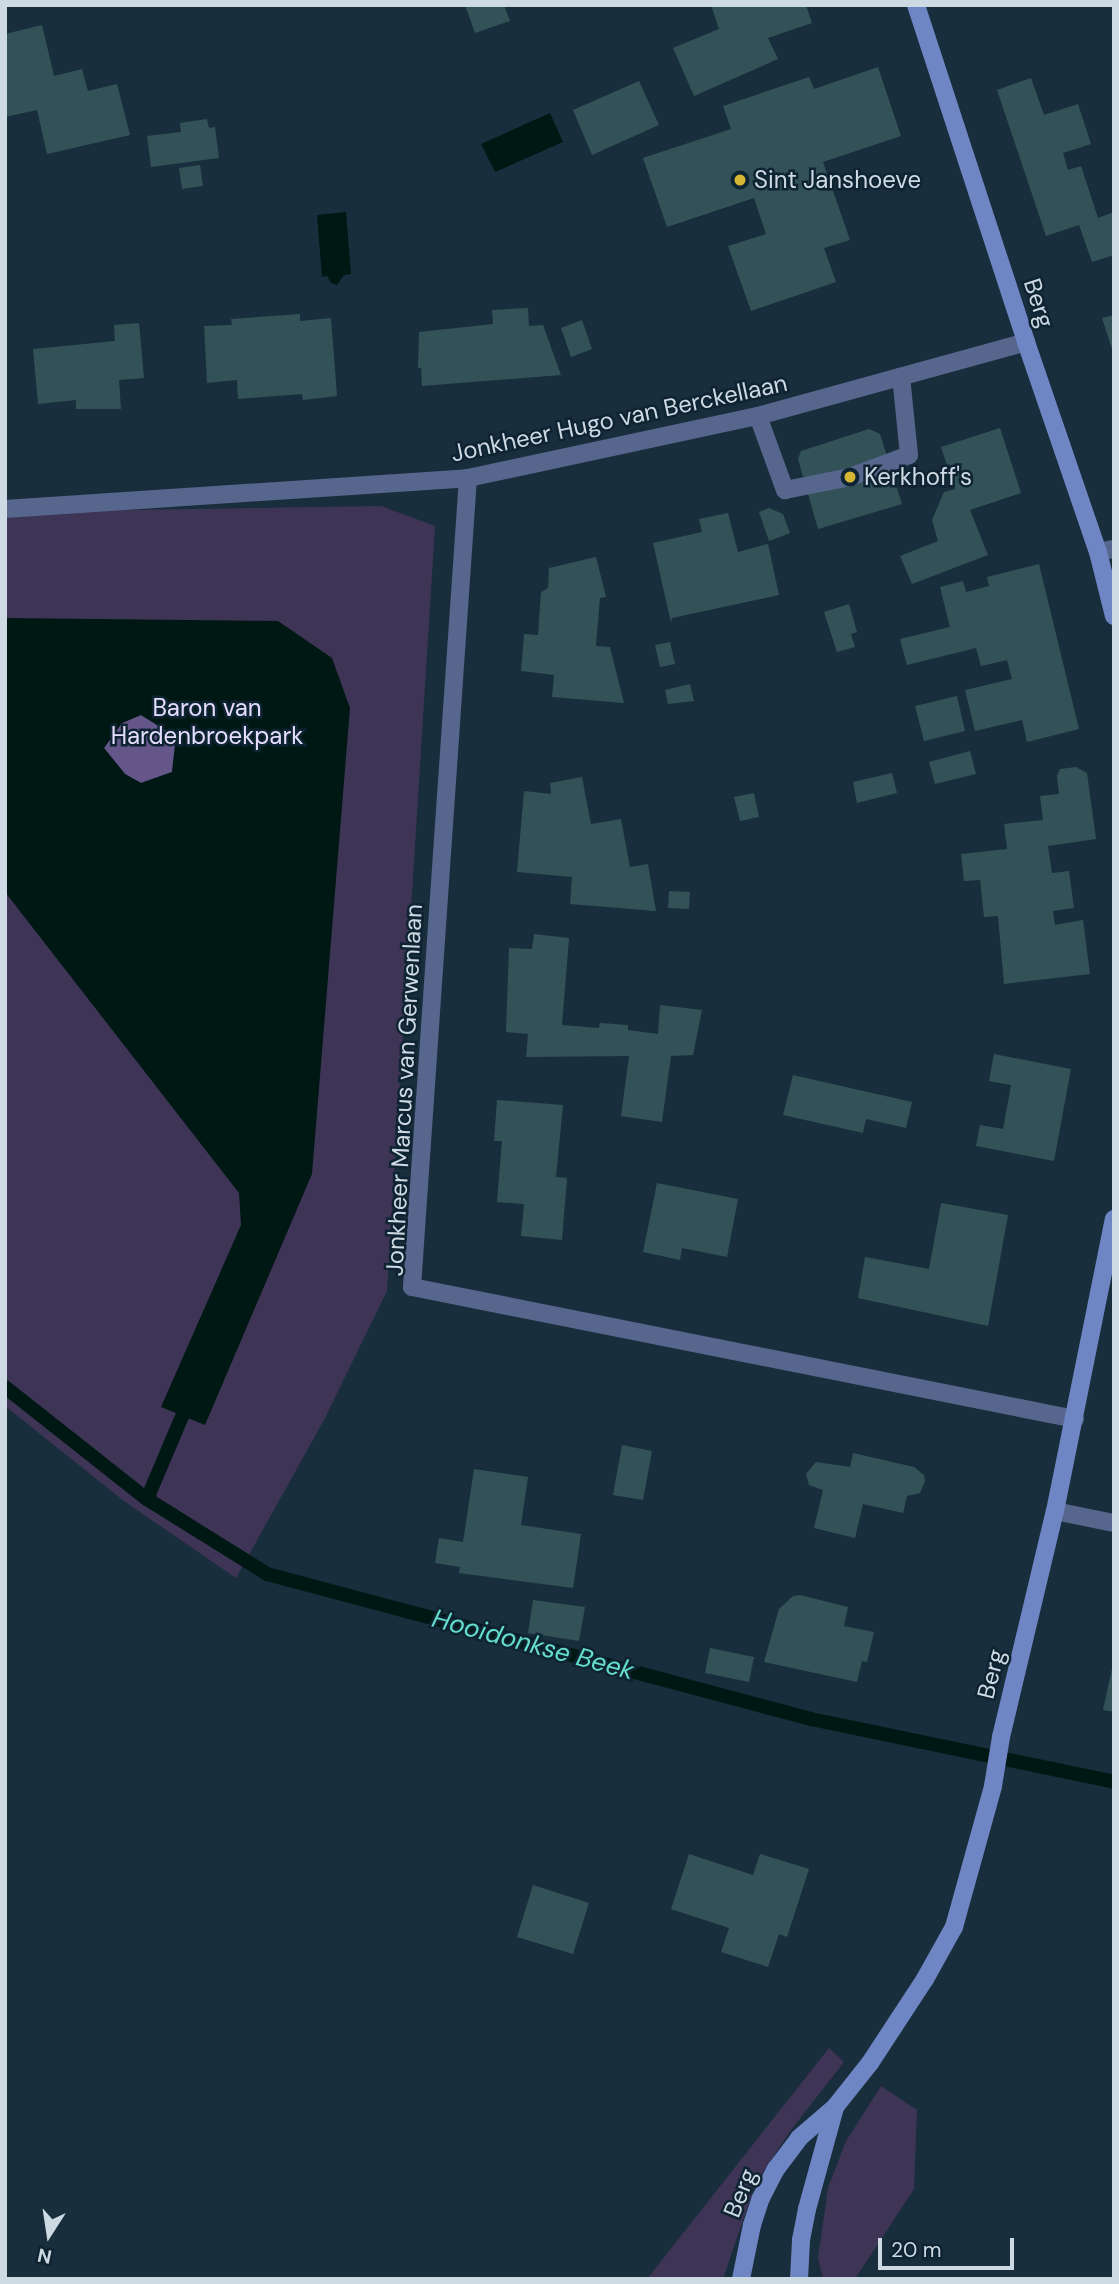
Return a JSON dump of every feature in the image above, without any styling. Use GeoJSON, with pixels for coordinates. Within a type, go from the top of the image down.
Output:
{"type":"FeatureCollection","features":[{"type":"Feature","properties":{"kind":"street","name":"Berg"},"geometry":{"type":"LineString","coordinates":[[916,5],[1026,342],[1106,550],[1114,616]]}},
{"type":"Feature","properties":{"kind":"street","name":"Jonkheer Hugo van Berckellaan"},"geometry":{"type":"LineString","coordinates":[[5,509],[468,478],[758,416],[1026,342]]}},
{"type":"Feature","properties":{"kind":"street"},"geometry":{"type":"LineString","coordinates":[[758,416],[785,490],[849,477],[909,455],[901,376]]}},
{"type":"Feature","properties":{"kind":"street","name":"Jonkheer Marcus van Gerwenlaan"},"geometry":{"type":"LineString","coordinates":[[468,478],[412,1287],[1074,1419]]}},
{"type":"Feature","properties":{"kind":"street","name":"Berg"},"geometry":{"type":"LineString","coordinates":[[741,2279],[752,2225],[761,2198],[776,2169],[799,2138],[835,2107],[870,2063],[925,1979],[954,1927],[993,1786],[1001,1737],[1055,1511],[1114,1219]]}},
{"type":"Feature","properties":{"kind":"street"},"geometry":{"type":"LineString","coordinates":[[1055,1511],[1114,1523]]}},
{"type":"Feature","properties":{"kind":"street","name":"Berg"},"geometry":{"type":"LineString","coordinates":[[799,2279],[801,2240],[807,2209],[835,2107]]}},
{"type":"Feature","properties":{"kind":"green space","name":"Baron van Hardenbroekpark"},"geometry":{"type":"Polygon","coordinates":[[[381,506],[435,526],[387,1291],[324,1420],[236,1578],[124,1501],[5,1406],[5,512],[381,506]]]}},
{"type":"Feature","properties":{"kind":"green space"},"geometry":{"type":"Polygon","coordinates":[[[829,2048],[844,2062],[791,2130],[755,2185],[723,2279],[647,2279],[829,2048]]]}},
{"type":"Feature","properties":{"kind":"green space"},"geometry":{"type":"Polygon","coordinates":[[[881,2086],[917,2110],[914,2189],[855,2279],[823,2279],[818,2258],[828,2188],[846,2141],[881,2086]]]}},
{"type":"Feature","properties":{"kind":"shaded area"},"geometry":{"type":"Polygon","coordinates":[[[550,113],[563,142],[495,172],[481,144],[550,113]]]}},
{"type":"Feature","properties":{"kind":"shaded area"},"geometry":{"type":"Polygon","coordinates":[[[346,212],[351,274],[344,275],[337,285],[331,283],[327,276],[322,277],[317,215],[346,212]]]}},
{"type":"Feature","properties":{"kind":"shaded area"},"geometry":{"type":"Polygon","coordinates":[[[5,618],[278,621],[332,658],[350,708],[312,1174],[205,1425],[161,1407],[241,1225],[239,1193],[5,892],[5,618]],[[141,715],[122,723],[104,748],[125,774],[141,783],[172,772],[176,737],[141,715]]]}},
{"type":"Feature","properties":{"kind":"shaded area"},"geometry":{"type":"Polygon","coordinates":[[[141,715],[176,736],[172,772],[141,783],[125,774],[104,748],[122,723],[141,715]]]}},
{"type":"Feature","properties":{"kind":"building"},"geometry":{"type":"Polygon","coordinates":[[[465,5],[504,5],[510,21],[475,33],[465,5]]]}},
{"type":"Feature","properties":{"kind":"building"},"geometry":{"type":"Polygon","coordinates":[[[711,5],[806,5],[812,23],[768,38],[778,59],[694,96],[673,48],[719,29],[711,5]]]}},
{"type":"Feature","properties":{"kind":"building"},"geometry":{"type":"Polygon","coordinates":[[[42,25],[54,76],[82,69],[88,91],[117,84],[130,135],[47,154],[37,110],[5,117],[5,34],[42,25]]]}},
{"type":"Feature","properties":{"kind":"building","name":"Sint Janshoeve"},"geometry":{"type":"Polygon","coordinates":[[[878,67],[901,136],[823,162],[850,240],[824,248],[836,282],[751,311],[728,246],[766,234],[754,198],[667,227],[643,158],[731,129],[723,106],[809,77],[814,89],[878,67]]]}},
{"type":"Feature","properties":{"kind":"building"},"geometry":{"type":"Polygon","coordinates":[[[1031,78],[1044,115],[1078,104],[1091,144],[1063,153],[1068,170],[1081,166],[1098,218],[1114,212],[1114,255],[1092,262],[1079,225],[1046,236],[997,90],[1031,78]]]}},
{"type":"Feature","properties":{"kind":"building"},"geometry":{"type":"Polygon","coordinates":[[[639,81],[659,125],[592,155],[573,110],[639,81]]]}},
{"type":"Feature","properties":{"kind":"building"},"geometry":{"type":"Polygon","coordinates":[[[207,119],[209,128],[215,127],[219,158],[151,167],[147,136],[181,132],[180,123],[207,119]]]}},
{"type":"Feature","properties":{"kind":"building"},"geometry":{"type":"Polygon","coordinates":[[[200,165],[203,186],[182,189],[179,168],[200,165]]]}},
{"type":"Feature","properties":{"kind":"building"},"geometry":{"type":"Polygon","coordinates":[[[528,308],[529,326],[543,325],[561,375],[422,386],[421,368],[418,368],[419,332],[493,324],[492,310],[528,308]]]}},
{"type":"Feature","properties":{"kind":"building"},"geometry":{"type":"Polygon","coordinates":[[[300,314],[300,321],[331,318],[337,396],[303,400],[302,394],[238,399],[237,380],[207,383],[204,326],[232,325],[231,319],[300,314]]]}},
{"type":"Feature","properties":{"kind":"building"},"geometry":{"type":"Polygon","coordinates":[[[1114,315],[1114,352],[1113,352],[1102,318],[1114,315]]]}},
{"type":"Feature","properties":{"kind":"building"},"geometry":{"type":"Polygon","coordinates":[[[582,320],[592,349],[571,357],[561,328],[582,320]]]}},
{"type":"Feature","properties":{"kind":"building"},"geometry":{"type":"Polygon","coordinates":[[[139,323],[144,378],[119,380],[121,409],[76,409],[76,400],[38,404],[33,349],[115,341],[114,325],[139,323]]]}},
{"type":"Feature","properties":{"kind":"building"},"geometry":{"type":"Polygon","coordinates":[[[1000,428],[1021,493],[970,510],[988,555],[912,584],[900,556],[938,541],[932,520],[944,492],[955,489],[941,447],[1000,428]]]}},
{"type":"Feature","properties":{"kind":"building"},"geometry":{"type":"Polygon","coordinates":[[[869,429],[880,434],[902,504],[818,529],[798,459],[801,451],[869,429]]]}},
{"type":"Feature","properties":{"kind":"building"},"geometry":{"type":"Polygon","coordinates":[[[769,508],[783,514],[790,533],[769,541],[759,512],[769,508]]]}},
{"type":"Feature","properties":{"kind":"building"},"geometry":{"type":"Polygon","coordinates":[[[728,513],[738,552],[768,544],[779,595],[672,618],[671,623],[653,543],[702,532],[699,519],[728,513]]]}},
{"type":"Feature","properties":{"kind":"building"},"geometry":{"type":"Polygon","coordinates":[[[596,557],[606,597],[600,598],[596,646],[610,647],[624,703],[552,697],[554,675],[521,671],[524,634],[538,635],[541,592],[548,588],[549,568],[596,557]]]}},
{"type":"Feature","properties":{"kind":"building"},"geometry":{"type":"Polygon","coordinates":[[[1039,564],[1079,729],[1027,742],[1022,720],[975,731],[965,690],[1012,679],[1007,660],[981,666],[976,648],[907,665],[900,639],[950,627],[940,587],[963,581],[966,592],[989,586],[987,577],[1039,564]]]}},
{"type":"Feature","properties":{"kind":"building"},"geometry":{"type":"Polygon","coordinates":[[[849,604],[857,632],[851,634],[855,647],[837,652],[824,612],[849,604]]]}},
{"type":"Feature","properties":{"kind":"building"},"geometry":{"type":"Polygon","coordinates":[[[670,642],[675,664],[660,667],[655,645],[670,642]]]}},
{"type":"Feature","properties":{"kind":"building"},"geometry":{"type":"Polygon","coordinates":[[[690,684],[694,701],[668,704],[665,690],[690,684]]]}},
{"type":"Feature","properties":{"kind":"building"},"geometry":{"type":"Polygon","coordinates":[[[957,696],[965,731],[924,741],[915,706],[957,696]]]}},
{"type":"Feature","properties":{"kind":"building"},"geometry":{"type":"Polygon","coordinates":[[[970,751],[976,774],[935,784],[929,762],[970,751]]]}},
{"type":"Feature","properties":{"kind":"building"},"geometry":{"type":"Polygon","coordinates":[[[1076,767],[1087,773],[1096,839],[1048,846],[1052,873],[1069,871],[1074,908],[1053,911],[1055,925],[1083,920],[1090,974],[1004,984],[998,916],[984,917],[980,880],[964,881],[961,854],[1007,849],[1004,824],[1043,820],[1040,796],[1059,794],[1057,776],[1060,769],[1076,767]]]}},
{"type":"Feature","properties":{"kind":"building"},"geometry":{"type":"Polygon","coordinates":[[[892,773],[897,793],[857,803],[853,782],[892,773]]]}},
{"type":"Feature","properties":{"kind":"building"},"geometry":{"type":"Polygon","coordinates":[[[582,777],[591,824],[621,819],[630,867],[648,864],[656,911],[570,904],[572,877],[517,872],[524,791],[551,794],[550,783],[582,777]]]}},
{"type":"Feature","properties":{"kind":"building"},"geometry":{"type":"Polygon","coordinates":[[[754,793],[759,817],[740,821],[734,797],[754,793]]]}},
{"type":"Feature","properties":{"kind":"building"},"geometry":{"type":"Polygon","coordinates":[[[669,891],[690,892],[689,909],[668,908],[669,891]]]}},
{"type":"Feature","properties":{"kind":"building"},"geometry":{"type":"Polygon","coordinates":[[[534,934],[569,938],[562,1025],[599,1028],[600,1023],[628,1025],[628,1030],[658,1034],[660,1005],[702,1010],[693,1055],[671,1056],[662,1122],[621,1116],[629,1056],[526,1057],[528,1034],[506,1032],[509,948],[532,949],[534,934]]]}},
{"type":"Feature","properties":{"kind":"building"},"geometry":{"type":"Polygon","coordinates":[[[994,1054],[1071,1069],[1054,1161],[976,1146],[980,1125],[1003,1129],[1011,1085],[989,1081],[994,1054]]]}},
{"type":"Feature","properties":{"kind":"building"},"geometry":{"type":"Polygon","coordinates":[[[793,1075],[912,1102],[906,1128],[866,1119],[863,1133],[783,1115],[793,1075]]]}},
{"type":"Feature","properties":{"kind":"building"},"geometry":{"type":"Polygon","coordinates":[[[497,1100],[563,1105],[556,1177],[567,1178],[562,1240],[521,1236],[524,1204],[497,1202],[502,1141],[494,1141],[497,1100]]]}},
{"type":"Feature","properties":{"kind":"building"},"geometry":{"type":"Polygon","coordinates":[[[657,1183],[738,1199],[727,1257],[682,1248],[680,1260],[643,1252],[657,1183]]]}},
{"type":"Feature","properties":{"kind":"building"},"geometry":{"type":"Polygon","coordinates":[[[941,1203],[1008,1215],[988,1326],[858,1298],[865,1257],[929,1269],[941,1203]]]}},
{"type":"Feature","properties":{"kind":"building"},"geometry":{"type":"Polygon","coordinates":[[[622,1445],[652,1451],[643,1500],[613,1495],[622,1445]]]}},
{"type":"Feature","properties":{"kind":"building"},"geometry":{"type":"Polygon","coordinates":[[[853,1453],[914,1467],[924,1475],[925,1481],[920,1493],[907,1496],[903,1513],[863,1504],[855,1538],[814,1528],[823,1490],[809,1485],[806,1474],[816,1462],[850,1467],[853,1453]]]}},
{"type":"Feature","properties":{"kind":"building"},"geometry":{"type":"Polygon","coordinates":[[[474,1469],[528,1477],[521,1525],[581,1534],[573,1588],[459,1573],[460,1567],[435,1563],[439,1538],[463,1542],[474,1469]]]}},
{"type":"Feature","properties":{"kind":"building"},"geometry":{"type":"Polygon","coordinates":[[[800,1595],[848,1607],[844,1626],[874,1632],[867,1662],[862,1661],[857,1682],[764,1662],[779,1609],[793,1596],[800,1595]]]}},
{"type":"Feature","properties":{"kind":"building"},"geometry":{"type":"Polygon","coordinates":[[[533,1600],[585,1607],[579,1641],[528,1633],[533,1600]]]}},
{"type":"Feature","properties":{"kind":"building"},"geometry":{"type":"Polygon","coordinates":[[[710,1648],[754,1657],[749,1682],[705,1673],[710,1648]]]}},
{"type":"Feature","properties":{"kind":"building"},"geometry":{"type":"Polygon","coordinates":[[[1114,1664],[1114,1712],[1103,1710],[1114,1664]]]}},
{"type":"Feature","properties":{"kind":"building"},"geometry":{"type":"Polygon","coordinates":[[[689,1854],[753,1875],[760,1854],[809,1869],[787,1937],[779,1934],[768,1967],[721,1952],[729,1928],[671,1909],[689,1854]]]}},
{"type":"Feature","properties":{"kind":"building"},"geometry":{"type":"Polygon","coordinates":[[[533,1885],[589,1903],[573,1954],[517,1937],[533,1885]]]}},
{"type":"Feature","properties":{"kind":"waterway","name":"Hooidonkse Beek"},"geometry":{"type":"LineString","coordinates":[[5,1387],[147,1499],[267,1574],[811,1719],[1114,1782]]}},
{"type":"Feature","properties":{"kind":"waterway"},"geometry":{"type":"LineString","coordinates":[[147,1499],[189,1400]]}},
{"type":"Feature","properties":{"kind":"place","name":"Sint Janshoeve"},"geometry":{"type":"Point","coordinates":[740,180]}},
{"type":"Feature","properties":{"kind":"place","name":"Kerkhoff's"},"geometry":{"type":"Point","coordinates":[850,477]}}]}
